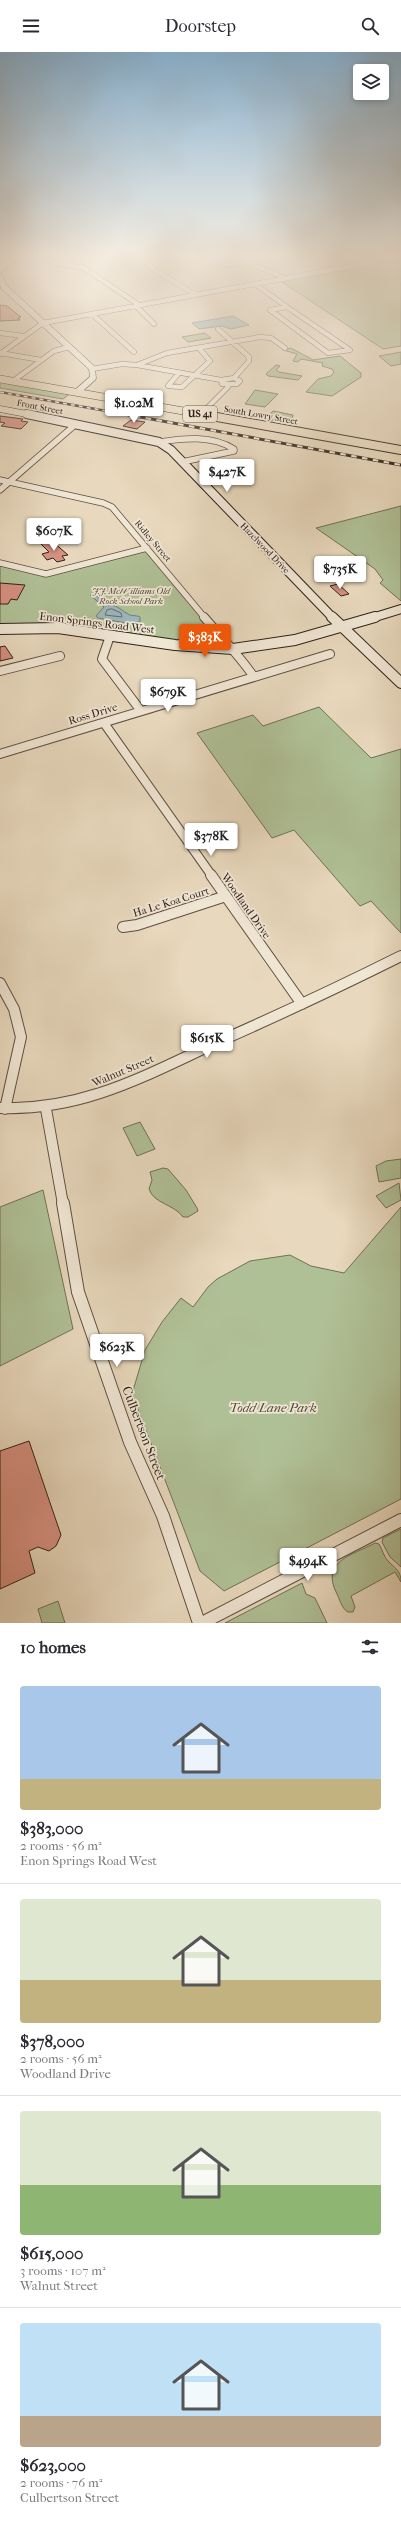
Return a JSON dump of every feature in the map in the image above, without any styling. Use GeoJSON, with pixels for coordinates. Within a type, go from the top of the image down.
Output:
{"type":"FeatureCollection","features":[{"type":"Feature","properties":{"kind":"main road","name":"US 41"},"geometry":{"type":"LineString","coordinates":[[0,375],[15,379]]}},
{"type":"Feature","properties":{"kind":"main road","name":"South Lowry Street"},"geometry":{"type":"LineString","coordinates":[[0,379],[15,379],[202,412],[401,450]]}},
{"type":"Feature","properties":{"kind":"main road","name":"US 41"},"geometry":{"type":"LineString","coordinates":[[202,412],[401,445]]}},
{"type":"Feature","properties":{"kind":"street"},"geometry":{"type":"LineString","coordinates":[[0,354],[33,329]]}},
{"type":"Feature","properties":{"kind":"street"},"geometry":{"type":"LineString","coordinates":[[50,329],[92,369],[94,373],[93,378],[79,391]]}},
{"type":"Feature","properties":{"kind":"street"},"geometry":{"type":"LineString","coordinates":[[109,329],[134,352]]}},
{"type":"Feature","properties":{"kind":"street"},"geometry":{"type":"LineString","coordinates":[[92,369],[122,364],[137,365],[221,380],[234,378],[249,361],[248,356],[218,329]]}},
{"type":"Feature","properties":{"kind":"street"},"geometry":{"type":"LineString","coordinates":[[296,329],[328,353],[350,350],[320,329]]}},
{"type":"Feature","properties":{"kind":"street"},"geometry":{"type":"LineString","coordinates":[[0,333],[23,336]]}},
{"type":"Feature","properties":{"kind":"street"},"geometry":{"type":"LineString","coordinates":[[137,365],[154,356],[268,336],[285,348]]}},
{"type":"Feature","properties":{"kind":"street"},"geometry":{"type":"LineString","coordinates":[[15,379],[54,350],[68,347]]}},
{"type":"Feature","properties":{"kind":"street"},"geometry":{"type":"LineString","coordinates":[[179,373],[168,386],[182,387],[210,359],[199,348]]}},
{"type":"Feature","properties":{"kind":"street"},"geometry":{"type":"LineString","coordinates":[[0,354],[41,360]]}},
{"type":"Feature","properties":{"kind":"street"},"geometry":{"type":"LineString","coordinates":[[202,412],[216,397],[214,395],[223,386],[239,383],[234,378]]}},
{"type":"Feature","properties":{"kind":"street"},"geometry":{"type":"LineString","coordinates":[[221,380],[222,384],[227,385]]}},
{"type":"Feature","properties":{"kind":"street","name":"Front Street"},"geometry":{"type":"LineString","coordinates":[[0,409],[76,424]]}},
{"type":"Feature","properties":{"kind":"street"},"geometry":{"type":"LineString","coordinates":[[0,490],[76,424]]}},
{"type":"Feature","properties":{"kind":"street","name":"Hazelwood Drive"},"geometry":{"type":"LineString","coordinates":[[76,424],[159,442],[188,438],[220,443],[234,449],[234,451],[182,462]]}},
{"type":"Feature","properties":{"kind":"street","name":"Hazelwood Drive"},"geometry":{"type":"LineString","coordinates":[[159,442],[182,462],[342,626],[401,683]]}},
{"type":"Feature","properties":{"kind":"street","name":"Ridley Street"},"geometry":{"type":"LineString","coordinates":[[0,480],[108,505],[117,512],[226,643],[234,649],[254,677]]}},
{"type":"Feature","properties":{"kind":"street"},"geometry":{"type":"LineString","coordinates":[[0,563],[46,574],[147,548]]}},
{"type":"Feature","properties":{"kind":"street","name":"Enon Springs Road West"},"geometry":{"type":"LineString","coordinates":[[0,629],[46,628],[234,649],[264,646],[401,609]]}},
{"type":"Feature","properties":{"kind":"street"},"geometry":{"type":"LineString","coordinates":[[110,636],[103,650],[102,659],[141,711]]}},
{"type":"Feature","properties":{"kind":"street","name":"Ross Drive"},"geometry":{"type":"LineString","coordinates":[[0,754],[330,654]]}},
{"type":"Feature","properties":{"kind":"street"},"geometry":{"type":"LineString","coordinates":[[0,671],[60,656]]}},
{"type":"Feature","properties":{"kind":"street","name":"Woodland Drive"},"geometry":{"type":"LineString","coordinates":[[104,723],[302,1004]]}},
{"type":"Feature","properties":{"kind":"street","name":"Ha Le Koa Court"},"geometry":{"type":"LineString","coordinates":[[123,927],[137,925],[226,896]]}},
{"type":"Feature","properties":{"kind":"street","name":"Walnut Street"},"geometry":{"type":"LineString","coordinates":[[3,1108],[46,1109],[94,1096],[302,1004],[401,956]]}},
{"type":"Feature","properties":{"kind":"street"},"geometry":{"type":"LineString","coordinates":[[0,983],[14,1009],[21,1037],[3,1108]]}},
{"type":"Feature","properties":{"kind":"street","name":"Culbertson Street"},"geometry":{"type":"LineString","coordinates":[[46,1109],[78,1292],[130,1442],[163,1516],[199,1623]]}},
{"type":"Feature","properties":{"kind":"street"},"geometry":{"type":"LineString","coordinates":[[202,1623],[401,1520]]}},
{"type":"Feature","properties":{"kind":"green space"},"geometry":{"type":"Polygon","coordinates":[[[353,329],[401,329],[401,346],[383,349],[353,329]]]}},
{"type":"Feature","properties":{"kind":"green space"},"geometry":{"type":"Polygon","coordinates":[[[205,333],[211,338],[188,342],[182,337],[205,333]]]}},
{"type":"Feature","properties":{"kind":"green space"},"geometry":{"type":"Polygon","coordinates":[[[291,348],[313,360],[340,356],[361,373],[361,377],[332,396],[306,392],[318,379],[331,376],[334,372],[332,369],[322,366],[323,363],[301,359],[298,362],[293,361],[297,354],[283,350],[291,348]]]}},
{"type":"Feature","properties":{"kind":"green space"},"geometry":{"type":"Polygon","coordinates":[[[401,352],[401,364],[391,366],[379,356],[401,352]]]}},
{"type":"Feature","properties":{"kind":"green space"},"geometry":{"type":"Polygon","coordinates":[[[276,365],[280,366],[276,370],[279,372],[302,376],[298,380],[268,376],[266,374],[276,365]]]}},
{"type":"Feature","properties":{"kind":"green space"},"geometry":{"type":"Polygon","coordinates":[[[0,380],[71,393],[63,399],[0,388],[0,380]]]}},
{"type":"Feature","properties":{"kind":"green space"},"geometry":{"type":"Polygon","coordinates":[[[255,390],[278,394],[265,407],[245,404],[255,390]]]}},
{"type":"Feature","properties":{"kind":"green space"},"geometry":{"type":"Polygon","coordinates":[[[273,411],[293,415],[291,423],[265,419],[273,411]]]}},
{"type":"Feature","properties":{"kind":"green space"},"geometry":{"type":"Polygon","coordinates":[[[401,506],[401,601],[380,583],[383,580],[375,569],[316,528],[401,506]]]}},
{"type":"Feature","properties":{"kind":"green space","name":"J.J. McWilliams Old Rock School Park"},"geometry":{"type":"Polygon","coordinates":[[[147,548],[234,649],[46,628],[0,629],[0,563],[39,573],[147,548]]]}},
{"type":"Feature","properties":{"kind":"green space"},"geometry":{"type":"Polygon","coordinates":[[[319,707],[371,758],[401,749],[401,933],[371,901],[360,906],[294,830],[272,838],[197,733],[253,715],[263,726],[319,707]]]}},
{"type":"Feature","properties":{"kind":"green space"},"geometry":{"type":"Polygon","coordinates":[[[140,1122],[155,1149],[137,1156],[123,1128],[140,1122]]]}},
{"type":"Feature","properties":{"kind":"green space"},"geometry":{"type":"Polygon","coordinates":[[[401,1159],[401,1178],[379,1182],[376,1166],[386,1161],[401,1159]]]}},
{"type":"Feature","properties":{"kind":"green space"},"geometry":{"type":"Polygon","coordinates":[[[163,1168],[168,1169],[186,1190],[198,1211],[188,1217],[183,1217],[175,1209],[155,1198],[149,1189],[152,1180],[150,1172],[163,1168]]]}},
{"type":"Feature","properties":{"kind":"green space"},"geometry":{"type":"Polygon","coordinates":[[[399,1183],[401,1200],[386,1208],[376,1196],[399,1183]]]}},
{"type":"Feature","properties":{"kind":"green space"},"geometry":{"type":"Polygon","coordinates":[[[43,1190],[73,1329],[0,1366],[0,1207],[43,1190]]]}},
{"type":"Feature","properties":{"kind":"green space","name":"Todd Lane Park"},"geometry":{"type":"Polygon","coordinates":[[[401,1207],[401,1499],[224,1591],[200,1571],[132,1394],[145,1350],[162,1322],[181,1298],[193,1307],[208,1287],[217,1279],[250,1261],[290,1255],[311,1266],[344,1273],[401,1207]]]}},
{"type":"Feature","properties":{"kind":"green space"},"geometry":{"type":"Polygon","coordinates":[[[401,1529],[401,1567],[390,1557],[382,1542],[383,1538],[401,1529]]]}},
{"type":"Feature","properties":{"kind":"green space"},"geometry":{"type":"Polygon","coordinates":[[[375,1543],[379,1544],[384,1555],[398,1570],[401,1582],[395,1572],[351,1596],[355,1607],[353,1612],[348,1612],[343,1607],[337,1594],[333,1583],[332,1574],[335,1567],[341,1561],[375,1543]]]}},
{"type":"Feature","properties":{"kind":"green space"},"geometry":{"type":"Polygon","coordinates":[[[302,1583],[306,1594],[315,1598],[327,1623],[225,1623],[302,1583]]]}},
{"type":"Feature","properties":{"kind":"green space"},"geometry":{"type":"Polygon","coordinates":[[[58,1601],[65,1623],[42,1623],[38,1609],[58,1601]]]}},
{"type":"Feature","properties":{"kind":"water"},"geometry":{"type":"Polygon","coordinates":[[[94,594],[102,600],[100,602],[105,606],[112,605],[120,608],[129,615],[140,617],[140,622],[126,623],[98,618],[96,616],[104,607],[90,595],[94,594]]]}},
{"type":"Feature","properties":{"kind":"building"},"geometry":{"type":"Polygon","coordinates":[[[0,416],[23,419],[21,421],[28,422],[21,429],[1,426],[5,423],[0,422],[0,416]]]}},
{"type":"Feature","properties":{"kind":"building"},"geometry":{"type":"Polygon","coordinates":[[[131,420],[145,422],[137,429],[123,426],[131,420]]]}},
{"type":"Feature","properties":{"kind":"building"},"geometry":{"type":"Polygon","coordinates":[[[52,541],[68,555],[62,556],[65,560],[57,562],[53,558],[47,560],[42,554],[49,552],[41,544],[52,541]]]}},
{"type":"Feature","properties":{"kind":"building"},"geometry":{"type":"Polygon","coordinates":[[[0,583],[25,585],[17,600],[11,599],[8,604],[0,604],[0,583]]]}},
{"type":"Feature","properties":{"kind":"building"},"geometry":{"type":"Polygon","coordinates":[[[338,584],[349,594],[341,596],[330,586],[338,584]]]}},
{"type":"Feature","properties":{"kind":"building"},"geometry":{"type":"Polygon","coordinates":[[[5,646],[13,658],[0,661],[0,647],[5,646]]]}},
{"type":"Feature","properties":{"kind":"building"},"geometry":{"type":"Polygon","coordinates":[[[29,1441],[61,1535],[56,1546],[49,1551],[38,1547],[29,1551],[35,1573],[0,1589],[0,1451],[29,1441]]]}},
{"type":"Feature","properties":{"kind":"railway"},"geometry":{"type":"LineString","coordinates":[[0,392],[129,415]]}},
{"type":"Feature","properties":{"kind":"railway"},"geometry":{"type":"LineString","coordinates":[[124,414],[401,465]]}}]}
